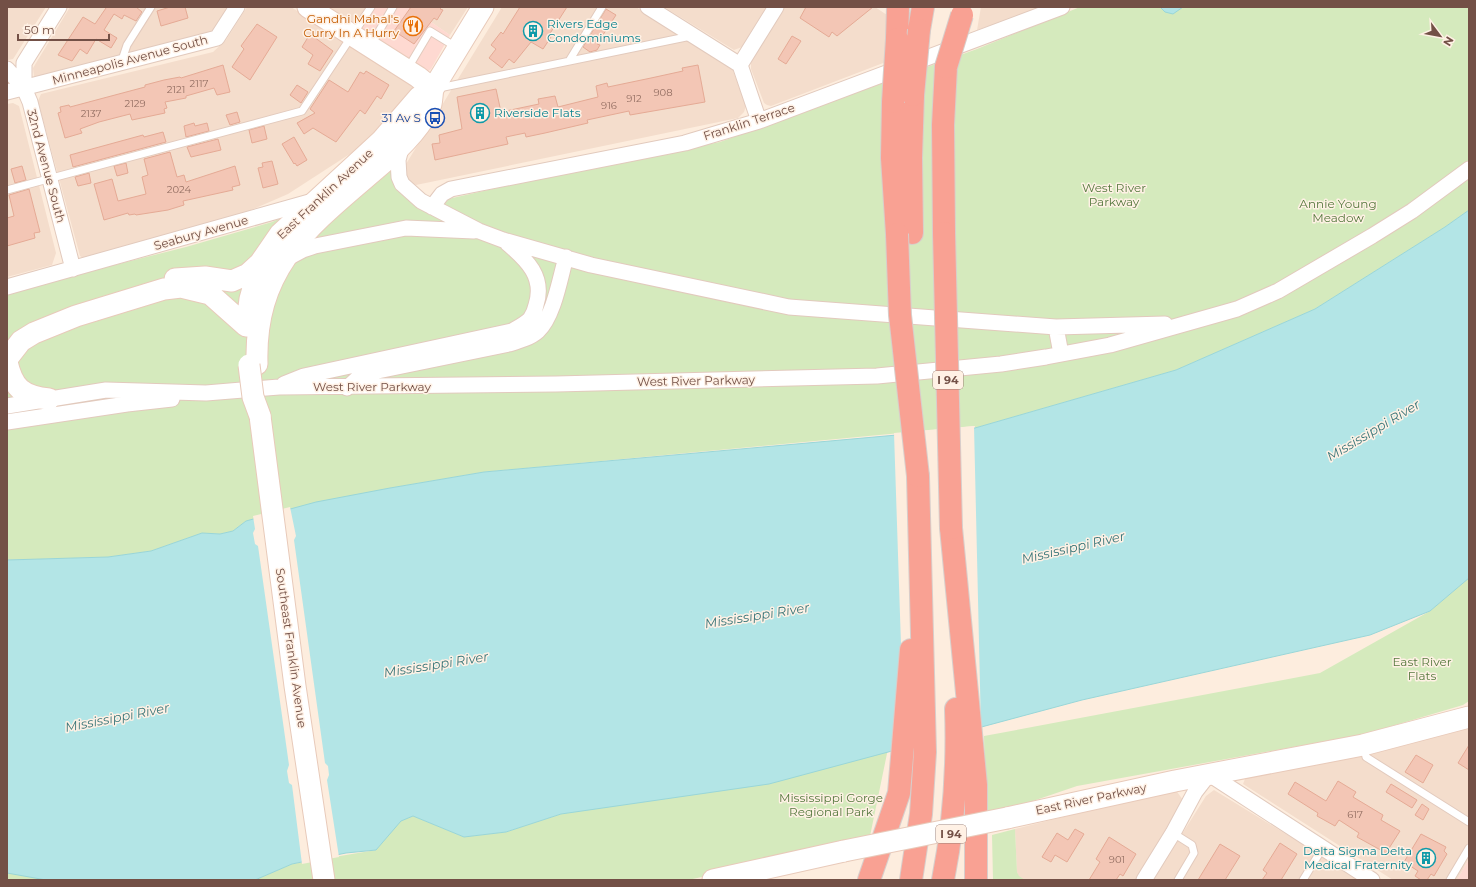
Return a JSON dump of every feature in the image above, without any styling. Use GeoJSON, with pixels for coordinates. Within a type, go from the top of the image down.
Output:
{"type":"FeatureCollection","features":[{"type":"Feature","properties":{"kind":"highway"},"geometry":{"type":"LineString","coordinates":[[898,7],[897,39],[903,98]]}},
{"type":"Feature","properties":{"kind":"highway","name":"I 94"},"geometry":{"type":"LineString","coordinates":[[911,880],[923,791],[925,730],[918,476],[904,234],[910,158],[903,98],[923,7]]}},
{"type":"Feature","properties":{"kind":"highway","name":"I 94"},"geometry":{"type":"LineString","coordinates":[[943,880],[950,837],[957,720],[944,232],[945,75],[959,12]]}},
{"type":"Feature","properties":{"kind":"highway"},"geometry":{"type":"LineString","coordinates":[[951,528],[976,785],[976,877]]}},
{"type":"Feature","properties":{"kind":"highway"},"geometry":{"type":"LineString","coordinates":[[869,880],[898,793],[920,558]]}},
{"type":"Feature","properties":{"kind":"street"},"geometry":{"type":"LineString","coordinates":[[24,88],[24,63],[58,7]]}},
{"type":"Feature","properties":{"kind":"street","name":"Minneapolis Avenue South"},"geometry":{"type":"LineString","coordinates":[[7,92],[217,38],[237,7]]}},
{"type":"Feature","properties":{"kind":"street"},"geometry":{"type":"LineString","coordinates":[[308,7],[407,70],[433,89]]}},
{"type":"Feature","properties":{"kind":"street","name":"East Franklin Avenue"},"geometry":{"type":"LineString","coordinates":[[253,364],[263,303],[272,278],[282,262],[297,242],[313,225],[402,145],[421,121],[431,104],[433,89],[483,7]]}},
{"type":"Feature","properties":{"kind":"street"},"geometry":{"type":"LineString","coordinates":[[648,7],[740,65],[760,121]]}},
{"type":"Feature","properties":{"kind":"street"},"geometry":{"type":"LineString","coordinates":[[740,65],[776,7]]}},
{"type":"Feature","properties":{"kind":"street","name":"Franklin Terrace"},"geometry":{"type":"LineString","coordinates":[[432,207],[436,199],[451,189],[685,143],[760,121],[1062,7]]}},
{"type":"Feature","properties":{"kind":"street","name":"32nd Avenue South"},"geometry":{"type":"LineString","coordinates":[[7,69],[24,88],[30,102],[50,179],[80,267]]}},
{"type":"Feature","properties":{"kind":"street","name":"East Franklin Avenue"},"geometry":{"type":"LineString","coordinates":[[253,364],[246,326],[250,299],[260,263],[280,234],[381,141],[419,97],[433,89]]}},
{"type":"Feature","properties":{"kind":"street","name":"West River Parkway"},"geometry":{"type":"LineString","coordinates":[[402,145],[398,170],[402,184],[432,207],[479,231],[504,240],[591,264],[790,307],[1056,327],[1182,324]]}},
{"type":"Feature","properties":{"kind":"street","name":"West River Parkway"},"geometry":{"type":"LineString","coordinates":[[7,406],[106,390],[206,393],[279,387],[347,388],[877,376],[1001,364],[1110,345],[1237,309],[1278,291],[1412,211],[1469,169]]}},
{"type":"Feature","properties":{"kind":"street","name":"Seabury Avenue"},"geometry":{"type":"LineString","coordinates":[[7,287],[316,200]]}},
{"type":"Feature","properties":{"kind":"street","name":"West River Parkway"},"geometry":{"type":"LineString","coordinates":[[282,262],[303,250],[315,246],[406,228],[479,231]]}},
{"type":"Feature","properties":{"kind":"street"},"geometry":{"type":"LineString","coordinates":[[279,387],[288,380],[304,376],[512,331],[530,319],[538,299],[540,288],[538,279],[529,263],[504,240]]}},
{"type":"Feature","properties":{"kind":"street"},"geometry":{"type":"LineString","coordinates":[[347,388],[359,377],[368,373],[509,344],[538,331],[551,308],[566,258]]}},
{"type":"Feature","properties":{"kind":"street"},"geometry":{"type":"LineString","coordinates":[[7,337],[43,318],[120,291],[168,279],[186,277],[205,277],[232,280],[248,274],[260,263]]}},
{"type":"Feature","properties":{"kind":"street"},"geometry":{"type":"LineString","coordinates":[[7,358],[21,341],[34,334],[76,316],[164,289],[181,287],[210,294],[246,326]]}},
{"type":"Feature","properties":{"kind":"street"},"geometry":{"type":"LineString","coordinates":[[1056,327],[1061,354]]}},
{"type":"Feature","properties":{"kind":"street"},"geometry":{"type":"LineString","coordinates":[[7,362],[12,379],[19,389],[26,395],[49,399]]}},
{"type":"Feature","properties":{"kind":"street","name":"Southeast Franklin Avenue"},"geometry":{"type":"LineString","coordinates":[[253,364],[253,397],[260,416],[295,686],[324,880]]}},
{"type":"Feature","properties":{"kind":"street","name":"West River Parkway"},"geometry":{"type":"LineString","coordinates":[[7,422],[128,404],[188,398],[206,393]]}},
{"type":"Feature","properties":{"kind":"street","name":"East River Parkway"},"geometry":{"type":"LineString","coordinates":[[713,880],[1209,774],[1363,745],[1469,717]]}},
{"type":"Feature","properties":{"kind":"street"},"geometry":{"type":"LineString","coordinates":[[1144,880],[1173,833],[1195,792],[1209,774],[1322,849],[1372,880]]}},
{"type":"Feature","properties":{"kind":"lane"},"geometry":{"type":"LineString","coordinates":[[121,63],[127,45],[151,7]]}},
{"type":"Feature","properties":{"kind":"lane"},"geometry":{"type":"LineString","coordinates":[[361,41],[371,7]]}},
{"type":"Feature","properties":{"kind":"lane"},"geometry":{"type":"LineString","coordinates":[[7,190],[302,110],[361,41],[394,7]]}},
{"type":"Feature","properties":{"kind":"lane"},"geometry":{"type":"LineString","coordinates":[[569,61],[602,7]]}},
{"type":"Feature","properties":{"kind":"lane"},"geometry":{"type":"LineString","coordinates":[[407,70],[430,31],[458,48]]}},
{"type":"Feature","properties":{"kind":"lane"},"geometry":{"type":"LineString","coordinates":[[433,89],[693,36]]}},
{"type":"Feature","properties":{"kind":"lane"},"geometry":{"type":"LineString","coordinates":[[1363,745],[1366,757],[1469,822]]}},
{"type":"Feature","properties":{"kind":"lane"},"geometry":{"type":"LineString","coordinates":[[1173,833],[1192,845],[1194,853],[1178,880]]}},
{"type":"Feature","properties":{"kind":"lane"},"geometry":{"type":"LineString","coordinates":[[1450,880],[1469,848]]}},
{"type":"Feature","properties":{"kind":"lane"},"geometry":{"type":"LineString","coordinates":[[1304,880],[1322,849]]}},
{"type":"Feature","properties":{"kind":"shaded area"},"geometry":{"type":"Polygon","coordinates":[[[7,7],[46,7],[13,59],[8,60],[7,7]]]}},
{"type":"Feature","properties":{"kind":"shaded area"},"geometry":{"type":"Polygon","coordinates":[[[70,7],[233,7],[217,32],[38,80],[34,77],[33,68],[70,7]]]}},
{"type":"Feature","properties":{"kind":"shaded area"},"geometry":{"type":"Polygon","coordinates":[[[247,7],[291,7],[410,82],[413,86],[413,91],[406,100],[356,150],[288,194],[244,213],[83,258],[80,256],[38,101],[41,94],[213,52],[226,40],[247,7]]]}},
{"type":"Feature","properties":{"kind":"shaded area"},"geometry":{"type":"Polygon","coordinates":[[[329,7],[368,7],[357,25],[329,7]]]}},
{"type":"Feature","properties":{"kind":"shaded area"},"geometry":{"type":"Polygon","coordinates":[[[368,7],[409,7],[450,35],[431,69],[427,72],[424,71],[421,66],[357,25],[368,7]]]}},
{"type":"Feature","properties":{"kind":"shaded area"},"geometry":{"type":"Polygon","coordinates":[[[409,7],[468,7],[450,35],[409,7]]]}},
{"type":"Feature","properties":{"kind":"shaded area"},"geometry":{"type":"Polygon","coordinates":[[[502,7],[636,7],[732,68],[746,106],[744,112],[738,118],[416,185],[411,183],[406,179],[406,164],[502,7]]]}},
{"type":"Feature","properties":{"kind":"shaded area"},"geometry":{"type":"Polygon","coordinates":[[[664,7],[767,7],[742,47],[734,50],[664,7]]]}},
{"type":"Feature","properties":{"kind":"shaded area"},"geometry":{"type":"Polygon","coordinates":[[[784,7],[875,7],[893,19],[891,60],[771,106],[767,105],[764,103],[751,69],[751,62],[756,51],[784,7]]]}},
{"type":"Feature","properties":{"kind":"shaded area"},"geometry":{"type":"Polygon","coordinates":[[[981,7],[1046,7],[977,30],[981,7]]]}},
{"type":"Feature","properties":{"kind":"shaded area"},"geometry":{"type":"Polygon","coordinates":[[[13,103],[19,106],[56,253],[52,265],[7,277],[7,104],[13,103]]]}},
{"type":"Feature","properties":{"kind":"shaded area"},"geometry":{"type":"Polygon","coordinates":[[[1469,723],[1469,859],[1457,880],[1393,880],[1243,784],[1247,774],[1469,723]]]}},
{"type":"Feature","properties":{"kind":"shaded area"},"geometry":{"type":"Polygon","coordinates":[[[1175,789],[1183,800],[1136,880],[1020,880],[1017,872],[1015,829],[1175,789]]]}},
{"type":"Feature","properties":{"kind":"shaded area"},"geometry":{"type":"Polygon","coordinates":[[[1214,790],[1361,880],[1153,880],[1206,796],[1214,790]]]}},
{"type":"Feature","properties":{"kind":"shaded area"},"geometry":{"type":"Polygon","coordinates":[[[1469,859],[1469,880],[1457,880],[1469,859]]]}},
{"type":"Feature","properties":{"kind":"green space","name":"West River Parkway"},"geometry":{"type":"Polygon","coordinates":[[[1080,7],[1469,7],[1469,210],[1445,227],[1315,309],[1176,370],[975,428],[975,426],[484,472],[390,488],[246,521],[233,531],[220,534],[202,533],[151,551],[108,557],[7,560],[7,292],[186,247],[272,222],[390,170],[395,180],[417,206],[550,176],[720,142],[977,49],[1080,7]]]}},
{"type":"Feature","properties":{"kind":"green space","name":"East River Flats"},"geometry":{"type":"Polygon","coordinates":[[[1469,578],[1469,701],[1463,705],[1365,734],[1077,786],[986,817],[984,736],[1320,673],[1430,611],[1469,578]]]}},
{"type":"Feature","properties":{"kind":"green space","name":"Mississippi Gorge Regional Park"},"geometry":{"type":"Polygon","coordinates":[[[890,739],[869,841],[688,880],[255,880],[292,864],[376,850],[401,820],[413,816],[464,837],[506,832],[561,814],[890,739]]]}},
{"type":"Feature","properties":{"kind":"green space"},"geometry":{"type":"Polygon","coordinates":[[[1015,829],[1017,872],[1019,876],[1025,880],[993,880],[992,835],[1015,829]]]}},
{"type":"Feature","properties":{"kind":"green space"},"geometry":{"type":"Polygon","coordinates":[[[7,861],[80,880],[7,880],[7,861]]]}},
{"type":"Feature","properties":{"kind":"water"},"geometry":{"type":"Polygon","coordinates":[[[1160,7],[1183,7],[1173,14],[1165,12],[1160,7]]]}},
{"type":"Feature","properties":{"kind":"water","name":"Mississippi River"},"geometry":{"type":"Polygon","coordinates":[[[1469,210],[1469,578],[1430,611],[1370,635],[1082,700],[769,784],[561,814],[506,832],[464,837],[413,816],[401,821],[376,850],[346,853],[292,864],[255,880],[46,880],[7,873],[7,560],[108,557],[151,551],[202,533],[220,534],[233,531],[246,521],[316,502],[484,472],[975,428],[1176,370],[1315,309],[1445,227],[1469,210]]]}},
{"type":"Feature","properties":{"kind":"pier"},"geometry":{"type":"Polygon","coordinates":[[[974,426],[981,729],[899,751],[903,706],[894,433],[974,426]]]}},
{"type":"Feature","properties":{"kind":"pier"},"geometry":{"type":"Polygon","coordinates":[[[290,507],[296,536],[294,540],[325,763],[328,766],[329,775],[327,780],[339,857],[302,864],[292,785],[289,783],[287,771],[289,765],[258,546],[255,544],[253,533],[255,529],[253,516],[290,507]]]}},
{"type":"Feature","properties":{"kind":"building"},"geometry":{"type":"Polygon","coordinates":[[[103,7],[136,7],[142,12],[136,21],[124,15],[122,19],[114,14],[104,30],[117,38],[111,48],[96,39],[87,54],[80,49],[72,61],[58,55],[83,17],[95,24],[106,8],[103,7]]]}},
{"type":"Feature","properties":{"kind":"building"},"geometry":{"type":"Polygon","coordinates":[[[170,7],[185,7],[188,18],[161,26],[157,11],[170,7]]]}},
{"type":"Feature","properties":{"kind":"building","name":"Gandhi Mahal's Curry In A Hurry"},"geometry":{"type":"Polygon","coordinates":[[[411,7],[442,7],[440,9],[443,10],[437,20],[434,18],[414,44],[394,31],[411,7]]]}},
{"type":"Feature","properties":{"kind":"building","name":"Rivers Edge Condominiums"},"geometry":{"type":"Polygon","coordinates":[[[520,7],[567,7],[549,35],[551,37],[543,49],[531,42],[514,63],[509,59],[502,68],[489,58],[496,49],[491,45],[501,32],[503,34],[520,7]]]}},
{"type":"Feature","properties":{"kind":"building"},"geometry":{"type":"Polygon","coordinates":[[[806,7],[873,7],[837,36],[832,32],[829,37],[800,18],[806,7]]]}},
{"type":"Feature","properties":{"kind":"building"},"geometry":{"type":"Polygon","coordinates":[[[606,9],[616,15],[597,44],[600,45],[597,50],[590,52],[583,47],[606,9]]]}},
{"type":"Feature","properties":{"kind":"building"},"geometry":{"type":"Polygon","coordinates":[[[257,24],[277,37],[250,80],[232,67],[244,49],[241,46],[257,24]]]}},
{"type":"Feature","properties":{"kind":"building"},"geometry":{"type":"Polygon","coordinates":[[[310,34],[333,51],[320,71],[308,64],[313,55],[302,47],[310,34]]]}},
{"type":"Feature","properties":{"kind":"building"},"geometry":{"type":"Polygon","coordinates":[[[792,36],[801,41],[786,64],[778,59],[792,36]]]}},
{"type":"Feature","properties":{"kind":"building"},"geometry":{"type":"Polygon","coordinates":[[[223,65],[230,92],[217,95],[214,88],[186,96],[186,98],[165,102],[167,108],[164,109],[165,113],[132,120],[130,114],[99,122],[80,129],[82,133],[65,138],[58,113],[61,112],[60,107],[69,105],[70,107],[145,87],[145,85],[164,80],[181,78],[223,65]]]}},
{"type":"Feature","properties":{"kind":"building"},"geometry":{"type":"Polygon","coordinates":[[[698,65],[705,102],[630,115],[629,111],[587,120],[588,123],[545,133],[526,137],[525,133],[506,137],[508,144],[435,160],[432,144],[440,143],[439,135],[462,129],[457,97],[496,89],[501,112],[539,104],[538,99],[555,96],[558,107],[598,97],[596,86],[607,83],[608,87],[683,71],[682,68],[698,65]]]}},
{"type":"Feature","properties":{"kind":"building"},"geometry":{"type":"Polygon","coordinates":[[[366,71],[389,85],[381,99],[377,96],[365,114],[360,110],[336,142],[313,128],[304,134],[297,123],[315,113],[310,109],[329,80],[348,92],[360,72],[364,74],[366,71]]]}},
{"type":"Feature","properties":{"kind":"building"},"geometry":{"type":"Polygon","coordinates":[[[297,85],[308,92],[301,103],[290,95],[297,85]]]}},
{"type":"Feature","properties":{"kind":"building"},"geometry":{"type":"Polygon","coordinates":[[[237,112],[240,122],[230,125],[226,115],[237,112]]]}},
{"type":"Feature","properties":{"kind":"building"},"geometry":{"type":"Polygon","coordinates":[[[194,123],[195,126],[207,123],[209,131],[186,137],[184,126],[194,123]]]}},
{"type":"Feature","properties":{"kind":"building"},"geometry":{"type":"Polygon","coordinates":[[[264,126],[267,139],[252,143],[249,130],[264,126]]]}},
{"type":"Feature","properties":{"kind":"building"},"geometry":{"type":"Polygon","coordinates":[[[163,132],[166,142],[73,167],[70,155],[143,135],[144,137],[163,132]]]}},
{"type":"Feature","properties":{"kind":"building"},"geometry":{"type":"Polygon","coordinates":[[[294,137],[307,160],[297,166],[295,163],[294,164],[282,144],[294,137]]]}},
{"type":"Feature","properties":{"kind":"building"},"geometry":{"type":"Polygon","coordinates":[[[218,139],[221,150],[191,157],[187,147],[218,139]]]}},
{"type":"Feature","properties":{"kind":"building"},"geometry":{"type":"Polygon","coordinates":[[[170,152],[177,177],[184,175],[186,182],[235,166],[240,185],[232,187],[233,190],[183,201],[184,205],[168,210],[136,215],[129,215],[128,213],[104,220],[94,184],[112,179],[118,201],[146,194],[142,177],[148,175],[144,159],[170,152]]]}},
{"type":"Feature","properties":{"kind":"building"},"geometry":{"type":"Polygon","coordinates":[[[272,161],[278,184],[263,188],[258,168],[263,167],[262,163],[272,161]]]}},
{"type":"Feature","properties":{"kind":"building"},"geometry":{"type":"Polygon","coordinates":[[[126,163],[128,173],[117,176],[114,166],[126,163]]]}},
{"type":"Feature","properties":{"kind":"building"},"geometry":{"type":"Polygon","coordinates":[[[22,166],[26,180],[15,183],[11,169],[22,166]]]}},
{"type":"Feature","properties":{"kind":"building"},"geometry":{"type":"Polygon","coordinates":[[[89,173],[91,183],[78,186],[75,177],[89,173]]]}},
{"type":"Feature","properties":{"kind":"building"},"geometry":{"type":"Polygon","coordinates":[[[29,189],[40,232],[34,233],[35,238],[7,246],[7,218],[14,216],[9,195],[29,189]]]}},
{"type":"Feature","properties":{"kind":"building"},"geometry":{"type":"Polygon","coordinates":[[[1469,745],[1469,770],[1458,763],[1469,745]]]}},
{"type":"Feature","properties":{"kind":"building"},"geometry":{"type":"Polygon","coordinates":[[[1416,755],[1433,765],[1423,783],[1405,772],[1416,755]]]}},
{"type":"Feature","properties":{"kind":"building"},"geometry":{"type":"Polygon","coordinates":[[[1338,781],[1356,792],[1353,797],[1383,815],[1381,820],[1400,831],[1386,853],[1357,837],[1359,833],[1339,820],[1335,826],[1317,816],[1318,813],[1288,794],[1295,782],[1326,801],[1338,781]]]}},
{"type":"Feature","properties":{"kind":"building"},"geometry":{"type":"Polygon","coordinates":[[[1391,784],[1417,800],[1412,808],[1386,792],[1391,784]]]}},
{"type":"Feature","properties":{"kind":"building"},"geometry":{"type":"Polygon","coordinates":[[[1422,804],[1429,809],[1423,820],[1415,815],[1422,804]]]}},
{"type":"Feature","properties":{"kind":"building"},"geometry":{"type":"Polygon","coordinates":[[[1075,829],[1084,834],[1067,862],[1055,855],[1051,862],[1042,857],[1057,833],[1068,840],[1075,829]]]}},
{"type":"Feature","properties":{"kind":"building","name":"Delta Sigma Delta Medical Fraternity"},"geometry":{"type":"Polygon","coordinates":[[[1421,834],[1446,847],[1444,851],[1447,854],[1434,876],[1431,874],[1427,880],[1421,880],[1415,876],[1418,871],[1404,862],[1421,834]]]}},
{"type":"Feature","properties":{"kind":"building"},"geometry":{"type":"Polygon","coordinates":[[[1109,837],[1136,854],[1123,876],[1120,874],[1116,880],[1089,880],[1100,862],[1096,859],[1109,837]]]}},
{"type":"Feature","properties":{"kind":"building"},"geometry":{"type":"Polygon","coordinates":[[[1280,843],[1297,854],[1281,880],[1262,880],[1267,873],[1263,870],[1280,843]]]}},
{"type":"Feature","properties":{"kind":"building"},"geometry":{"type":"Polygon","coordinates":[[[1220,844],[1240,856],[1225,880],[1198,880],[1220,844]]]}},
{"type":"Feature","properties":{"kind":"place","name":"Gandhi Mahal's Curry In A Hurry"},"geometry":{"type":"Point","coordinates":[413,26]}},
{"type":"Feature","properties":{"kind":"place","name":"Rivers Edge Condominiums"},"geometry":{"type":"Point","coordinates":[533,31]}},
{"type":"Feature","properties":{"kind":"place","name":"Riverside Flats"},"geometry":{"type":"Point","coordinates":[480,113]}},
{"type":"Feature","properties":{"kind":"place","name":"31 Av S"},"geometry":{"type":"Point","coordinates":[435,118]}},
{"type":"Feature","properties":{"kind":"place","name":"Delta Sigma Delta Medical Fraternity"},"geometry":{"type":"Point","coordinates":[1426,858]}},
{"type":"Feature","properties":{"kind":"park label","name":"Annie Young Meadow"},"geometry":{"type":"Point","coordinates":[1338,211]}}]}
